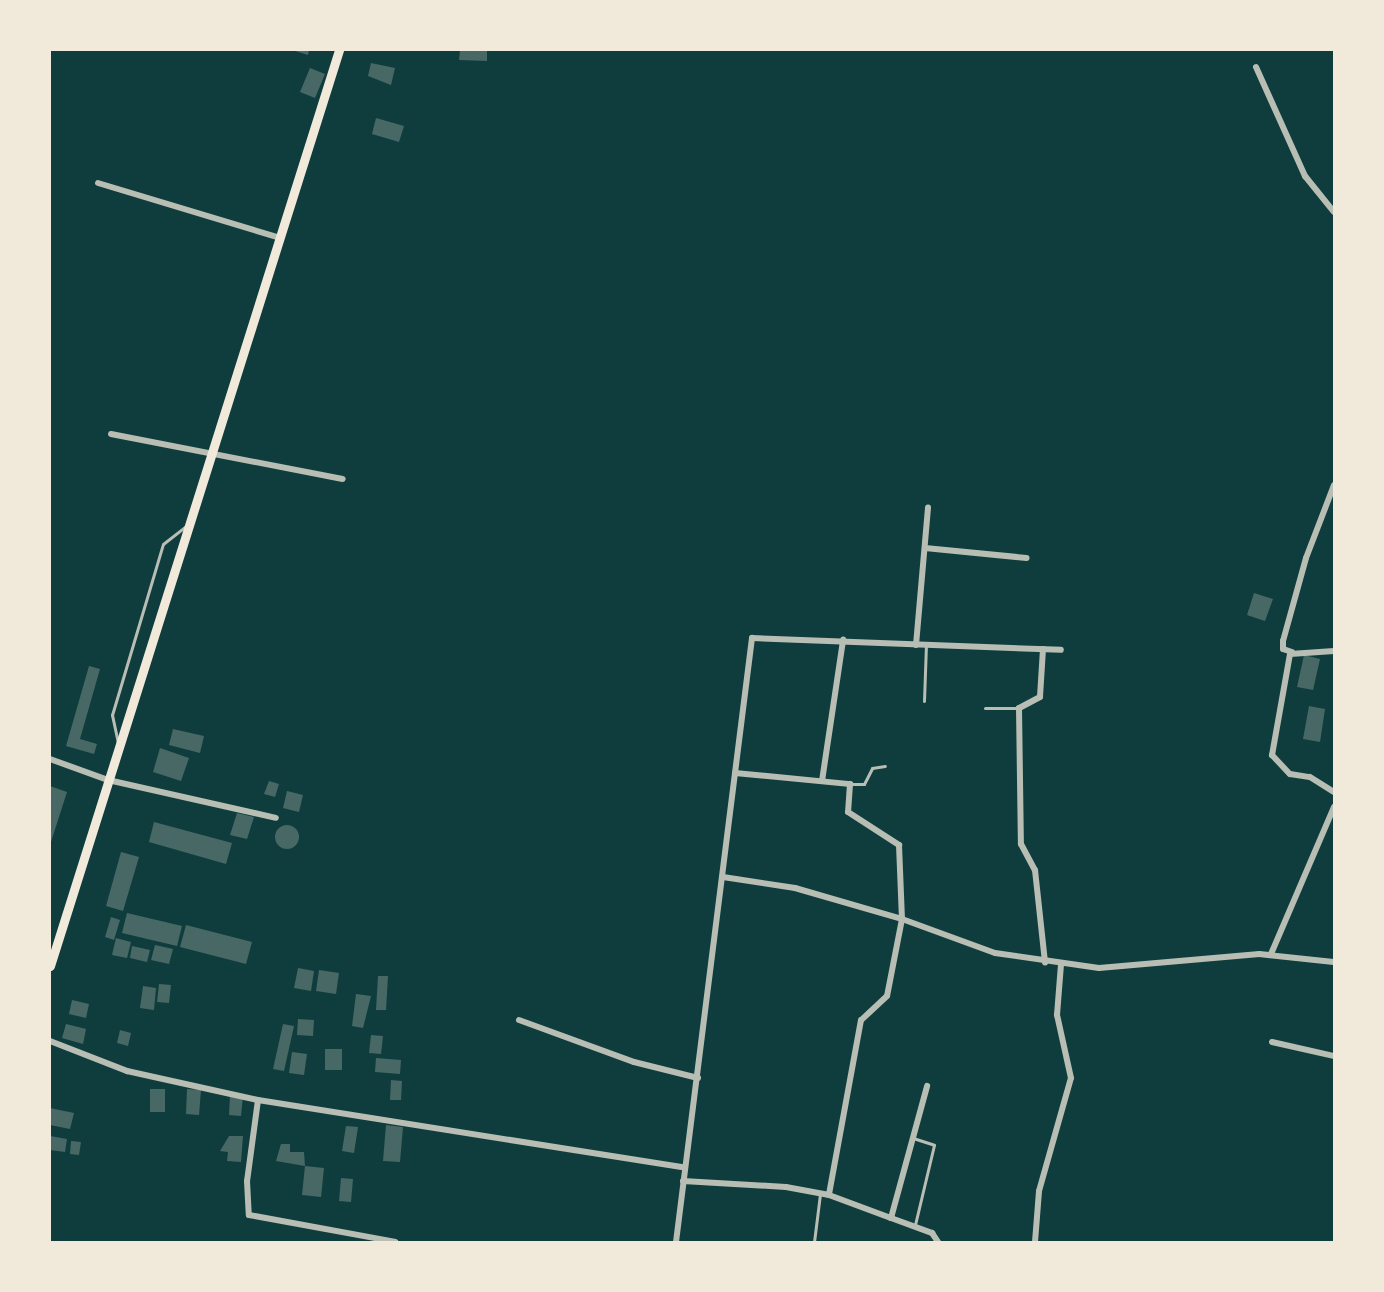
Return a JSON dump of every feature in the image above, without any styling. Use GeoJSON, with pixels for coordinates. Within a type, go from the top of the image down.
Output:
{"type":"FeatureCollection","features":[{"type":"Feature","properties":{"kind":"main road"},"geometry":{"type":"LineString","coordinates":[[50,966],[339,50]]}},
{"type":"Feature","properties":{"kind":"street"},"geometry":{"type":"LineString","coordinates":[[1257,67],[1305,176],[1335,212]]}},
{"type":"Feature","properties":{"kind":"street"},"geometry":{"type":"LineString","coordinates":[[98,183],[279,238]]}},
{"type":"Feature","properties":{"kind":"street"},"geometry":{"type":"LineString","coordinates":[[111,434],[343,479]]}},
{"type":"Feature","properties":{"kind":"street"},"geometry":{"type":"LineString","coordinates":[[1335,485],[1306,558],[1283,641],[1283,649],[1292,652],[1335,651]]}},
{"type":"Feature","properties":{"kind":"street"},"geometry":{"type":"LineString","coordinates":[[916,645],[928,508]]}},
{"type":"Feature","properties":{"kind":"street"},"geometry":{"type":"LineString","coordinates":[[925,548],[1027,558]]}},
{"type":"Feature","properties":{"kind":"street"},"geometry":{"type":"LineString","coordinates":[[676,1242],[752,638],[1061,650]]}},
{"type":"Feature","properties":{"kind":"street"},"geometry":{"type":"LineString","coordinates":[[822,781],[843,640]]}},
{"type":"Feature","properties":{"kind":"street"},"geometry":{"type":"LineString","coordinates":[[1043,649],[1040,697],[1019,708],[1021,844],[1035,870],[1045,962]]}},
{"type":"Feature","properties":{"kind":"street"},"geometry":{"type":"LineString","coordinates":[[1292,652],[1272,755],[1290,774],[1310,777],[1335,792]]}},
{"type":"Feature","properties":{"kind":"street"},"geometry":{"type":"LineString","coordinates":[[50,759],[108,780],[276,818]]}},
{"type":"Feature","properties":{"kind":"street"},"geometry":{"type":"LineString","coordinates":[[735,773],[850,784],[846,803],[852,818],[899,845],[902,919],[887,996],[861,1020],[829,1195]]}},
{"type":"Feature","properties":{"kind":"street"},"geometry":{"type":"LineString","coordinates":[[1271,954],[1335,807]]}},
{"type":"Feature","properties":{"kind":"street"},"geometry":{"type":"LineString","coordinates":[[723,877],[795,888],[902,919],[995,953],[1045,962],[1140,968],[1271,954],[1335,962]]}},
{"type":"Feature","properties":{"kind":"street"},"geometry":{"type":"LineString","coordinates":[[1035,1242],[1042,1180],[1071,1077],[1057,1015],[1061,964]]}},
{"type":"Feature","properties":{"kind":"street"},"geometry":{"type":"LineString","coordinates":[[519,1020],[634,1062],[698,1077]]}},
{"type":"Feature","properties":{"kind":"street"},"geometry":{"type":"LineString","coordinates":[[50,1041],[127,1071],[258,1100],[685,1168]]}},
{"type":"Feature","properties":{"kind":"street"},"geometry":{"type":"LineString","coordinates":[[1272,1042],[1335,1056]]}},
{"type":"Feature","properties":{"kind":"street"},"geometry":{"type":"LineString","coordinates":[[891,1218],[927,1086]]}},
{"type":"Feature","properties":{"kind":"street"},"geometry":{"type":"LineString","coordinates":[[258,1100],[247,1181],[249,1215],[396,1242]]}},
{"type":"Feature","properties":{"kind":"street"},"geometry":{"type":"LineString","coordinates":[[683,1181],[829,1195],[914,1226],[937,1236],[938,1242]]}},
{"type":"Feature","properties":{"kind":"lane"},"geometry":{"type":"LineString","coordinates":[[119,745],[112,715],[163,544],[189,525]]}},
{"type":"Feature","properties":{"kind":"lane"},"geometry":{"type":"LineString","coordinates":[[924,702],[926,645]]}},
{"type":"Feature","properties":{"kind":"lane"},"geometry":{"type":"LineString","coordinates":[[985,708],[1019,708]]}},
{"type":"Feature","properties":{"kind":"lane"},"geometry":{"type":"LineString","coordinates":[[850,784],[864,784],[872,768],[885,765]]}},
{"type":"Feature","properties":{"kind":"lane"},"geometry":{"type":"LineString","coordinates":[[913,1137],[934,1145],[914,1226]]}},
{"type":"Feature","properties":{"kind":"lane"},"geometry":{"type":"LineString","coordinates":[[814,1242],[820,1193]]}},
{"type":"Feature","properties":{"kind":"building"},"geometry":{"type":"Polygon","coordinates":[[[292,50],[309,50],[308,55],[292,50]]]}},
{"type":"Feature","properties":{"kind":"building"},"geometry":{"type":"Polygon","coordinates":[[[460,50],[487,50],[487,61],[459,60],[460,50]]]}},
{"type":"Feature","properties":{"kind":"building"},"geometry":{"type":"Polygon","coordinates":[[[371,63],[395,68],[391,85],[368,76],[371,63]]]}},
{"type":"Feature","properties":{"kind":"building"},"geometry":{"type":"Polygon","coordinates":[[[310,68],[325,74],[315,98],[300,92],[310,68]]]}},
{"type":"Feature","properties":{"kind":"building"},"geometry":{"type":"Polygon","coordinates":[[[376,118],[404,126],[399,142],[372,134],[376,118]]]}},
{"type":"Feature","properties":{"kind":"building"},"geometry":{"type":"Polygon","coordinates":[[[1254,593],[1273,599],[1265,621],[1247,615],[1254,593]]]}},
{"type":"Feature","properties":{"kind":"building"},"geometry":{"type":"Polygon","coordinates":[[[1304,655],[1320,659],[1313,690],[1297,687],[1304,655]]]}},
{"type":"Feature","properties":{"kind":"building"},"geometry":{"type":"Polygon","coordinates":[[[89,666],[100,669],[80,739],[97,744],[94,754],[66,746],[89,666]]]}},
{"type":"Feature","properties":{"kind":"building"},"geometry":{"type":"Polygon","coordinates":[[[1309,706],[1325,709],[1320,742],[1303,739],[1309,706]]]}},
{"type":"Feature","properties":{"kind":"building"},"geometry":{"type":"Polygon","coordinates":[[[173,729],[204,736],[200,753],[169,745],[173,729]]]}},
{"type":"Feature","properties":{"kind":"building"},"geometry":{"type":"Polygon","coordinates":[[[160,748],[189,758],[181,781],[153,772],[160,748]]]}},
{"type":"Feature","properties":{"kind":"building"},"geometry":{"type":"Polygon","coordinates":[[[269,781],[279,784],[275,797],[264,794],[269,781]]]}},
{"type":"Feature","properties":{"kind":"building"},"geometry":{"type":"Polygon","coordinates":[[[50,786],[67,792],[50,845],[50,786]]]}},
{"type":"Feature","properties":{"kind":"building"},"geometry":{"type":"Polygon","coordinates":[[[287,791],[303,795],[299,812],[283,808],[287,791]]]}},
{"type":"Feature","properties":{"kind":"building"},"geometry":{"type":"Polygon","coordinates":[[[237,813],[254,817],[247,839],[230,835],[237,813]]]}},
{"type":"Feature","properties":{"kind":"building"},"geometry":{"type":"Polygon","coordinates":[[[154,822],[232,843],[226,864],[149,842],[154,822]]]}},
{"type":"Feature","properties":{"kind":"building"},"geometry":{"type":"Polygon","coordinates":[[[287,825],[292,826],[298,832],[298,842],[292,848],[287,849],[282,848],[276,842],[275,837],[276,832],[282,826],[287,825]]]}},
{"type":"Feature","properties":{"kind":"building"},"geometry":{"type":"Polygon","coordinates":[[[121,852],[139,857],[123,911],[106,906],[121,852]]]}},
{"type":"Feature","properties":{"kind":"building"},"geometry":{"type":"Polygon","coordinates":[[[127,913],[182,926],[177,946],[122,933],[127,913]]]}},
{"type":"Feature","properties":{"kind":"building"},"geometry":{"type":"Polygon","coordinates":[[[111,917],[120,920],[114,940],[105,937],[111,917]]]}},
{"type":"Feature","properties":{"kind":"building"},"geometry":{"type":"Polygon","coordinates":[[[186,925],[252,942],[246,964],[180,947],[186,925]]]}},
{"type":"Feature","properties":{"kind":"building"},"geometry":{"type":"Polygon","coordinates":[[[116,938],[131,942],[127,958],[112,955],[116,938]]]}},
{"type":"Feature","properties":{"kind":"building"},"geometry":{"type":"Polygon","coordinates":[[[155,945],[173,949],[169,964],[151,960],[155,945]]]}},
{"type":"Feature","properties":{"kind":"building"},"geometry":{"type":"Polygon","coordinates":[[[132,946],[150,950],[147,962],[130,958],[132,946]]]}},
{"type":"Feature","properties":{"kind":"building"},"geometry":{"type":"Polygon","coordinates":[[[298,968],[314,971],[311,991],[294,988],[298,968]]]}},
{"type":"Feature","properties":{"kind":"building"},"geometry":{"type":"Polygon","coordinates":[[[319,970],[339,973],[336,994],[316,991],[319,970]]]}},
{"type":"Feature","properties":{"kind":"building"},"geometry":{"type":"Polygon","coordinates":[[[378,976],[388,976],[386,1010],[376,1010],[378,976]]]}},
{"type":"Feature","properties":{"kind":"building"},"geometry":{"type":"Polygon","coordinates":[[[159,984],[171,985],[169,1003],[157,1002],[159,984]]]}},
{"type":"Feature","properties":{"kind":"building"},"geometry":{"type":"Polygon","coordinates":[[[143,986],[156,988],[154,1010],[140,1008],[143,986]]]}},
{"type":"Feature","properties":{"kind":"building"},"geometry":{"type":"Polygon","coordinates":[[[356,994],[371,996],[363,1028],[352,1026],[356,994]]]}},
{"type":"Feature","properties":{"kind":"building"},"geometry":{"type":"Polygon","coordinates":[[[72,1000],[89,1004],[86,1018],[69,1014],[72,1000]]]}},
{"type":"Feature","properties":{"kind":"building"},"geometry":{"type":"Polygon","coordinates":[[[298,1019],[314,1020],[313,1036],[297,1035],[298,1019]]]}},
{"type":"Feature","properties":{"kind":"building"},"geometry":{"type":"Polygon","coordinates":[[[66,1024],[86,1029],[83,1044],[62,1038],[66,1024]]]}},
{"type":"Feature","properties":{"kind":"building"},"geometry":{"type":"Polygon","coordinates":[[[283,1024],[294,1026],[284,1071],[273,1069],[283,1024]]]}},
{"type":"Feature","properties":{"kind":"building"},"geometry":{"type":"Polygon","coordinates":[[[120,1030],[131,1033],[128,1046],[117,1043],[120,1030]]]}},
{"type":"Feature","properties":{"kind":"building"},"geometry":{"type":"Polygon","coordinates":[[[371,1035],[383,1036],[381,1054],[369,1053],[371,1035]]]}},
{"type":"Feature","properties":{"kind":"building"},"geometry":{"type":"Polygon","coordinates":[[[325,1049],[342,1049],[342,1070],[325,1070],[325,1049]]]}},
{"type":"Feature","properties":{"kind":"building"},"geometry":{"type":"Polygon","coordinates":[[[292,1052],[307,1054],[304,1075],[289,1073],[292,1052]]]}},
{"type":"Feature","properties":{"kind":"building"},"geometry":{"type":"Polygon","coordinates":[[[376,1058],[401,1060],[400,1074],[375,1072],[376,1058]]]}},
{"type":"Feature","properties":{"kind":"building"},"geometry":{"type":"Polygon","coordinates":[[[391,1080],[402,1081],[401,1100],[390,1100],[391,1080]]]}},
{"type":"Feature","properties":{"kind":"building"},"geometry":{"type":"Polygon","coordinates":[[[150,1089],[165,1089],[165,1112],[150,1112],[150,1089]]]}},
{"type":"Feature","properties":{"kind":"building"},"geometry":{"type":"Polygon","coordinates":[[[187,1089],[201,1090],[199,1115],[186,1114],[187,1089]]]}},
{"type":"Feature","properties":{"kind":"building"},"geometry":{"type":"Polygon","coordinates":[[[230,1096],[243,1096],[241,1116],[229,1115],[230,1096]]]}},
{"type":"Feature","properties":{"kind":"building"},"geometry":{"type":"Polygon","coordinates":[[[50,1108],[74,1113],[70,1129],[50,1125],[50,1108]]]}},
{"type":"Feature","properties":{"kind":"building"},"geometry":{"type":"Polygon","coordinates":[[[386,1125],[403,1127],[400,1162],[383,1161],[386,1125]]]}},
{"type":"Feature","properties":{"kind":"building"},"geometry":{"type":"Polygon","coordinates":[[[346,1126],[358,1127],[354,1153],[342,1151],[346,1126]]]}},
{"type":"Feature","properties":{"kind":"building"},"geometry":{"type":"Polygon","coordinates":[[[50,1136],[67,1139],[65,1152],[50,1150],[50,1136]]]}},
{"type":"Feature","properties":{"kind":"building"},"geometry":{"type":"Polygon","coordinates":[[[229,1136],[243,1136],[241,1162],[227,1161],[228,1152],[220,1151],[229,1136]]]}},
{"type":"Feature","properties":{"kind":"building"},"geometry":{"type":"Polygon","coordinates":[[[71,1141],[81,1142],[79,1155],[70,1154],[71,1141]]]}},
{"type":"Feature","properties":{"kind":"building"},"geometry":{"type":"Polygon","coordinates":[[[281,1144],[290,1144],[290,1152],[304,1152],[305,1166],[276,1161],[281,1144]]]}},
{"type":"Feature","properties":{"kind":"building"},"geometry":{"type":"Polygon","coordinates":[[[305,1166],[324,1168],[321,1197],[302,1195],[305,1166]]]}},
{"type":"Feature","properties":{"kind":"building"},"geometry":{"type":"Polygon","coordinates":[[[341,1178],[353,1179],[351,1202],[339,1201],[341,1178]]]}}]}
